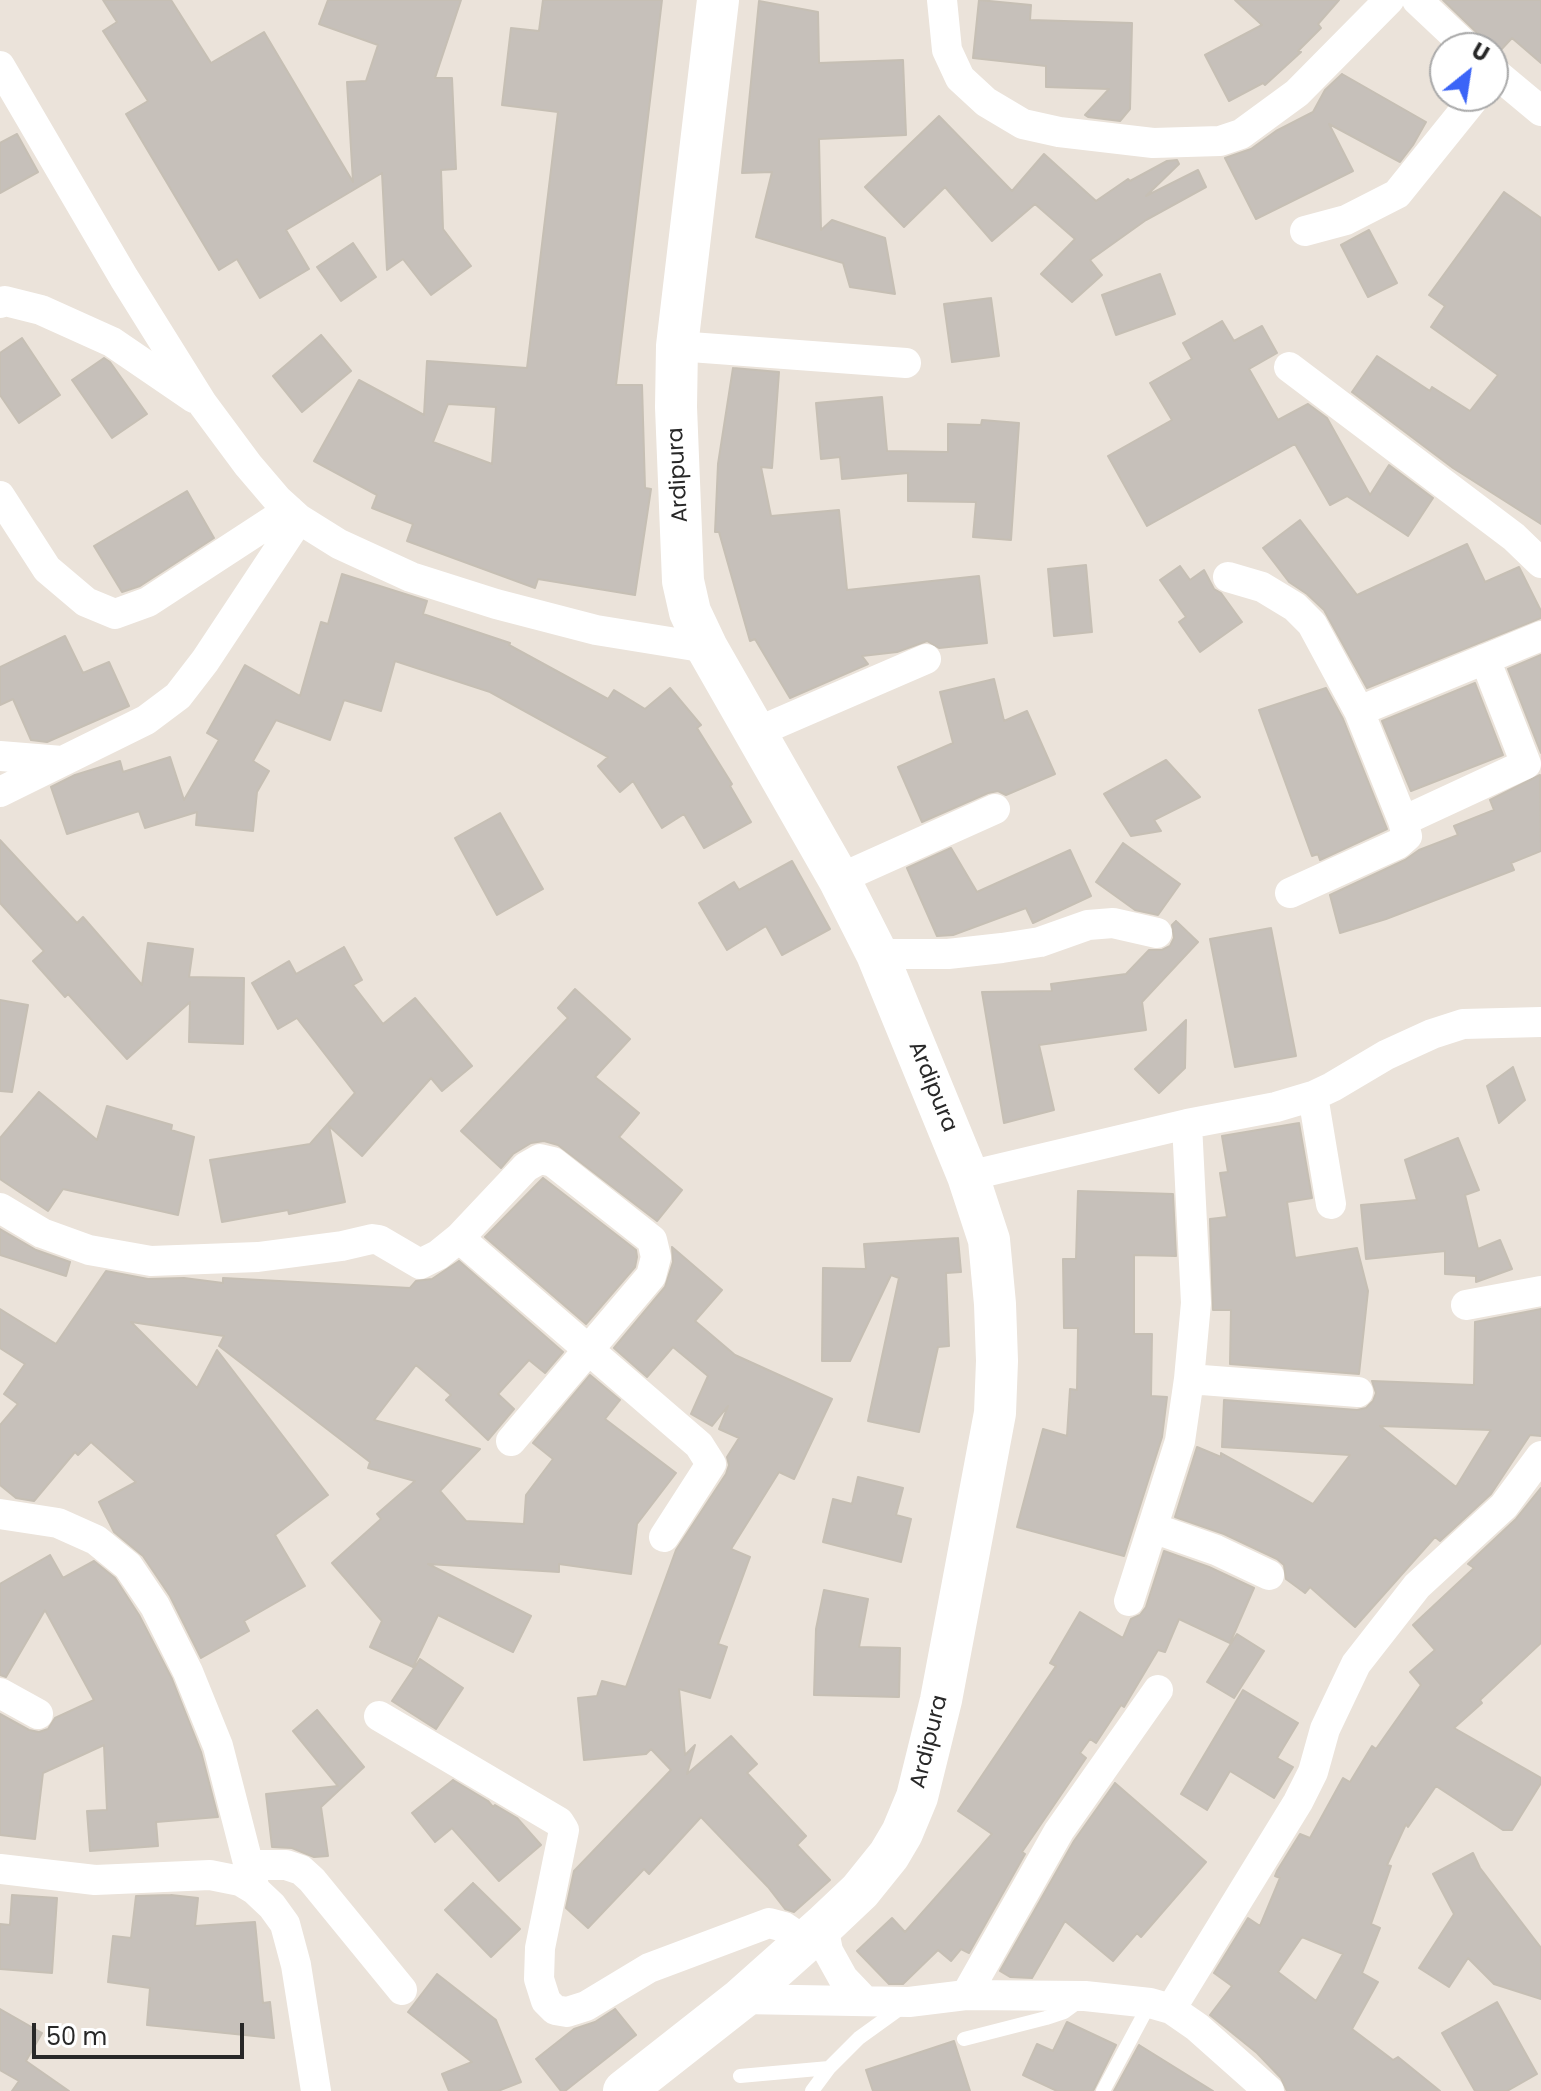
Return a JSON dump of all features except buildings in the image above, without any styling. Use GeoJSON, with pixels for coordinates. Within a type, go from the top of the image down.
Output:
{"type":"FeatureCollection","features":[{"type":"Feature","properties":{"kind":"street","name":"Ardipura"},"geometry":{"type":"LineString","coordinates":[[624,2091],[741,1999],[814,1934],[860,1891],[902,1833],[927,1763],[995,1413],[997,1361],[989,1240],[968,1176],[877,954],[839,879],[707,648],[690,612],[683,581],[676,407],[677,346],[718,0]]}},
{"type":"Feature","properties":{"kind":"street"},"geometry":{"type":"LineString","coordinates":[[942,0],[947,50],[960,78],[986,102],[1023,124],[1059,132],[1153,143],[1220,141],[1241,134],[1297,93],[1389,0]]}},
{"type":"Feature","properties":{"kind":"street"},"geometry":{"type":"LineString","coordinates":[[1417,0],[1451,32]]}},
{"type":"Feature","properties":{"kind":"street"},"geometry":{"type":"LineString","coordinates":[[0,66],[124,278],[202,403],[248,465],[294,514],[339,544],[411,577],[496,604],[596,630],[707,648]]}},
{"type":"Feature","properties":{"kind":"street"},"geometry":{"type":"LineString","coordinates":[[1509,85],[1541,111]]}},
{"type":"Feature","properties":{"kind":"street"},"geometry":{"type":"LineString","coordinates":[[1305,231],[1346,220],[1397,194],[1463,112]]}},
{"type":"Feature","properties":{"kind":"street"},"geometry":{"type":"LineString","coordinates":[[0,303],[5,301],[41,310],[112,342],[202,403]]}},
{"type":"Feature","properties":{"kind":"street"},"geometry":{"type":"LineString","coordinates":[[677,346],[906,363]]}},
{"type":"Feature","properties":{"kind":"street"},"geometry":{"type":"LineString","coordinates":[[1289,367],[1514,537],[1541,563]]}},
{"type":"Feature","properties":{"kind":"street"},"geometry":{"type":"LineString","coordinates":[[0,496],[47,569],[86,602],[115,614],[161,594],[294,514]]}},
{"type":"Feature","properties":{"kind":"street"},"geometry":{"type":"LineString","coordinates":[[0,792],[146,720],[178,696],[205,661],[294,514]]}},
{"type":"Feature","properties":{"kind":"street"},"geometry":{"type":"LineString","coordinates":[[1228,577],[1262,587],[1295,607],[1312,624],[1359,711],[1407,836],[1398,844],[1290,893]]}},
{"type":"Feature","properties":{"kind":"street"},"geometry":{"type":"LineString","coordinates":[[1359,711],[1541,636]]}},
{"type":"Feature","properties":{"kind":"street"},"geometry":{"type":"LineString","coordinates":[[757,732],[926,659]]}},
{"type":"Feature","properties":{"kind":"street"},"geometry":{"type":"LineString","coordinates":[[1403,821],[1526,764],[1485,659]]}},
{"type":"Feature","properties":{"kind":"street"},"geometry":{"type":"LineString","coordinates":[[0,756],[65,761]]}},
{"type":"Feature","properties":{"kind":"street"},"geometry":{"type":"LineString","coordinates":[[839,879],[995,809]]}},
{"type":"Feature","properties":{"kind":"street"},"geometry":{"type":"LineString","coordinates":[[877,954],[948,954],[1002,948],[1040,942],[1088,925],[1113,923],[1157,933]]}},
{"type":"Feature","properties":{"kind":"street"},"geometry":{"type":"LineString","coordinates":[[968,1176],[1313,1096],[1386,1055],[1463,1024],[1541,1022]]}},
{"type":"Feature","properties":{"kind":"street"},"geometry":{"type":"LineString","coordinates":[[1313,1096],[1331,1204]]}},
{"type":"Feature","properties":{"kind":"street"},"geometry":{"type":"LineString","coordinates":[[1129,1601],[1180,1441],[1189,1379],[1196,1303],[1187,1124]]}},
{"type":"Feature","properties":{"kind":"street"},"geometry":{"type":"LineString","coordinates":[[0,1208],[42,1233],[89,1250],[151,1261],[258,1257],[372,1239],[420,1264],[438,1255],[459,1238],[526,1167],[540,1159],[553,1162],[652,1240],[656,1257],[651,1276],[511,1441]]}},
{"type":"Feature","properties":{"kind":"street"},"geometry":{"type":"LineString","coordinates":[[459,1238],[699,1445],[711,1464],[664,1537]]}},
{"type":"Feature","properties":{"kind":"street"},"geometry":{"type":"LineString","coordinates":[[1466,1305],[1541,1291]]}},
{"type":"Feature","properties":{"kind":"street"},"geometry":{"type":"LineString","coordinates":[[1189,1379],[1358,1392]]}},
{"type":"Feature","properties":{"kind":"street"},"geometry":{"type":"LineString","coordinates":[[1160,2006],[1298,1802],[1313,1772],[1325,1729],[1356,1664],[1417,1586],[1504,1506],[1541,1456]]}},
{"type":"Feature","properties":{"kind":"street"},"geometry":{"type":"LineString","coordinates":[[0,1514],[58,1523],[96,1540],[128,1566],[155,1606],[188,1672],[218,1746],[253,1878],[285,1924],[296,1965],[316,2091]]}},
{"type":"Feature","properties":{"kind":"street"},"geometry":{"type":"LineString","coordinates":[[1153,1528],[1216,1550],[1269,1575]]}},
{"type":"Feature","properties":{"kind":"street"},"geometry":{"type":"LineString","coordinates":[[966,1995],[1059,1831],[1158,1690]]}},
{"type":"Feature","properties":{"kind":"street"},"geometry":{"type":"LineString","coordinates":[[0,1693],[38,1714]]}},
{"type":"Feature","properties":{"kind":"street"},"geometry":{"type":"LineString","coordinates":[[379,1716],[559,1822],[564,1830],[540,1948],[539,1979],[546,2001],[555,2010],[567,2012],[586,2006],[649,1968],[769,1923],[814,1934],[843,1978],[865,2001]]}},
{"type":"Feature","properties":{"kind":"street"},"geometry":{"type":"LineString","coordinates":[[0,1869],[95,1880],[210,1875],[240,1881],[286,1865],[301,1870],[312,1880],[402,1990]]}},
{"type":"Feature","properties":{"kind":"street"},"geometry":{"type":"LineString","coordinates":[[741,1999],[909,2002],[966,1995],[1085,1996],[1160,2006],[1197,2027],[1269,2091]]}},
{"type":"Feature","properties":{"kind":"lane"},"geometry":{"type":"LineString","coordinates":[[964,2039],[1064,2012],[1085,1996]]}},
{"type":"Feature","properties":{"kind":"lane"},"geometry":{"type":"LineString","coordinates":[[812,2091],[829,2068],[859,2038],[909,2002]]}},
{"type":"Feature","properties":{"kind":"lane"},"geometry":{"type":"LineString","coordinates":[[1103,2091],[1160,2006]]}},
{"type":"Feature","properties":{"kind":"lane"},"geometry":{"type":"LineString","coordinates":[[740,2076],[829,2068]]}}]}
